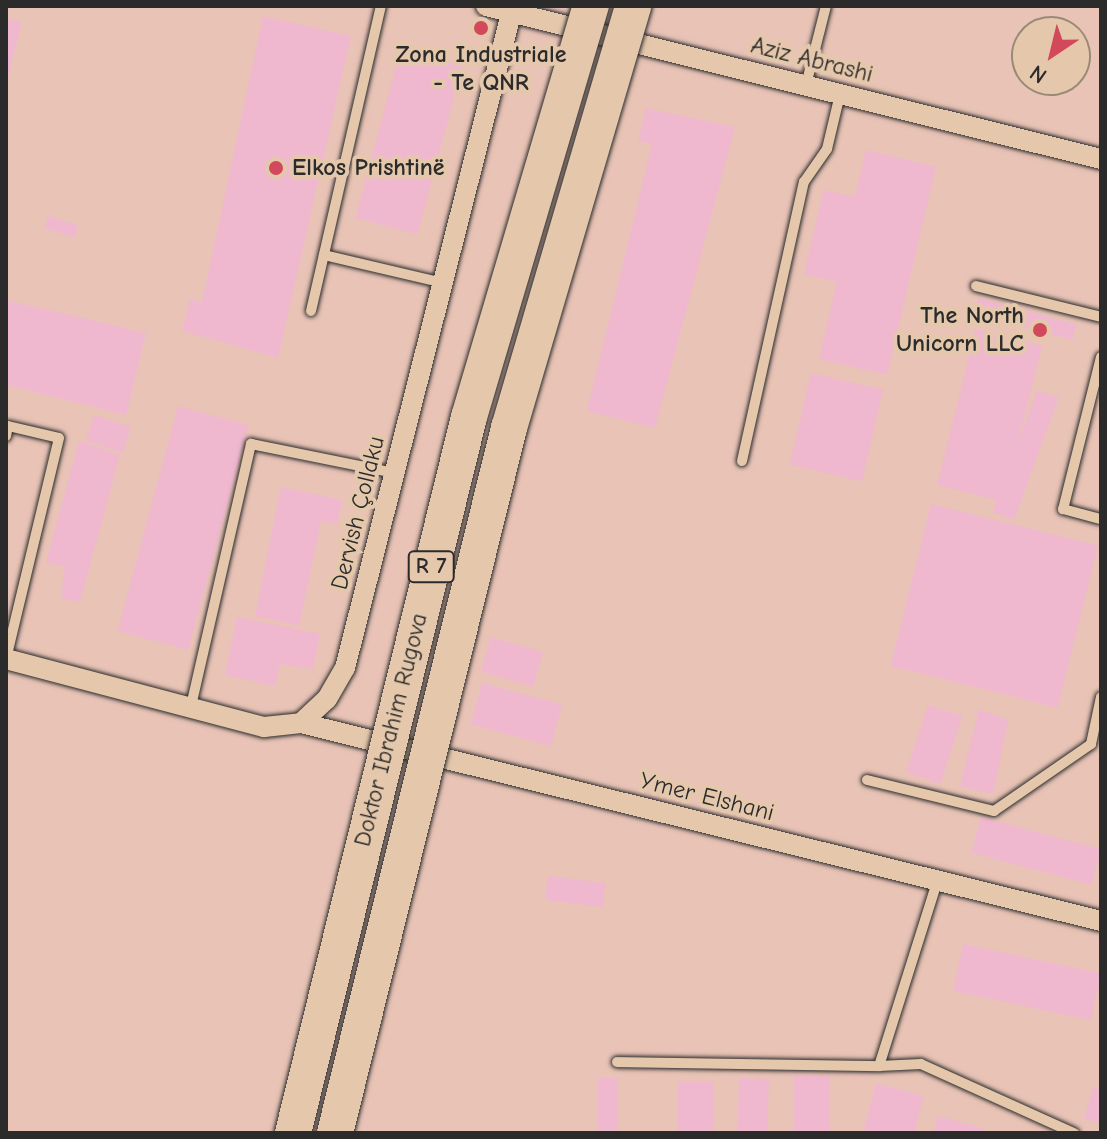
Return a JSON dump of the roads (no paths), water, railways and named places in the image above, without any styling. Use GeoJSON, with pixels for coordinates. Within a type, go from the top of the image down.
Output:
{"type":"FeatureCollection","features":[{"type":"Feature","properties":{"kind":"highway","name":"Doktor Ibrahim Rugova"},"geometry":{"type":"LineString","coordinates":[[293,1133],[469,417],[591,6]]}},
{"type":"Feature","properties":{"kind":"highway","name":"Doktor Ibrahim Rugova"},"geometry":{"type":"LineString","coordinates":[[335,1133],[505,443],[633,6]]}},
{"type":"Feature","properties":{"kind":"street","name":"Aziz Abrashi"},"geometry":{"type":"LineString","coordinates":[[486,6],[512,9],[1101,159]]}},
{"type":"Feature","properties":{"kind":"street","name":"Dervish Çollaku"},"geometry":{"type":"LineString","coordinates":[[301,723],[327,699],[345,668],[512,9]]}},
{"type":"Feature","properties":{"kind":"street"},"geometry":{"type":"LineString","coordinates":[[6,659],[264,727],[301,723]]}},
{"type":"Feature","properties":{"kind":"street","name":"Ymer Elshani"},"geometry":{"type":"LineString","coordinates":[[301,723],[1101,921]]}},
{"type":"Feature","properties":{"kind":"lane"},"geometry":{"type":"LineString","coordinates":[[311,311],[381,6]]}},
{"type":"Feature","properties":{"kind":"lane"},"geometry":{"type":"LineString","coordinates":[[806,85],[826,6]]}},
{"type":"Feature","properties":{"kind":"lane"},"geometry":{"type":"LineString","coordinates":[[742,461],[804,182],[827,149],[840,94]]}},
{"type":"Feature","properties":{"kind":"lane"},"geometry":{"type":"LineString","coordinates":[[324,255],[443,283]]}},
{"type":"Feature","properties":{"kind":"lane"},"geometry":{"type":"LineString","coordinates":[[976,286],[1101,317]]}},
{"type":"Feature","properties":{"kind":"lane"},"geometry":{"type":"LineString","coordinates":[[1101,358],[1063,509],[1101,519]]}},
{"type":"Feature","properties":{"kind":"lane"},"geometry":{"type":"LineString","coordinates":[[6,436],[8,426],[59,438],[6,659]]}},
{"type":"Feature","properties":{"kind":"lane"},"geometry":{"type":"LineString","coordinates":[[191,706],[251,444],[395,473]]}},
{"type":"Feature","properties":{"kind":"lane"},"geometry":{"type":"LineString","coordinates":[[867,780],[994,811],[1091,744],[1101,697]]}},
{"type":"Feature","properties":{"kind":"lane"},"geometry":{"type":"LineString","coordinates":[[879,1066],[937,882]]}},
{"type":"Feature","properties":{"kind":"lane"},"geometry":{"type":"LineString","coordinates":[[617,1062],[921,1064],[1074,1133]]}},
{"type":"Feature","properties":{"kind":"place","name":"Zona Industriale - Te QNR"},"geometry":{"type":"Point","coordinates":[481,28]}},
{"type":"Feature","properties":{"kind":"place","name":"Elkos Prishtinë"},"geometry":{"type":"Point","coordinates":[276,168]}},
{"type":"Feature","properties":{"kind":"place","name":"The North Unicorn LLC"},"geometry":{"type":"Point","coordinates":[1040,330]}}]}
